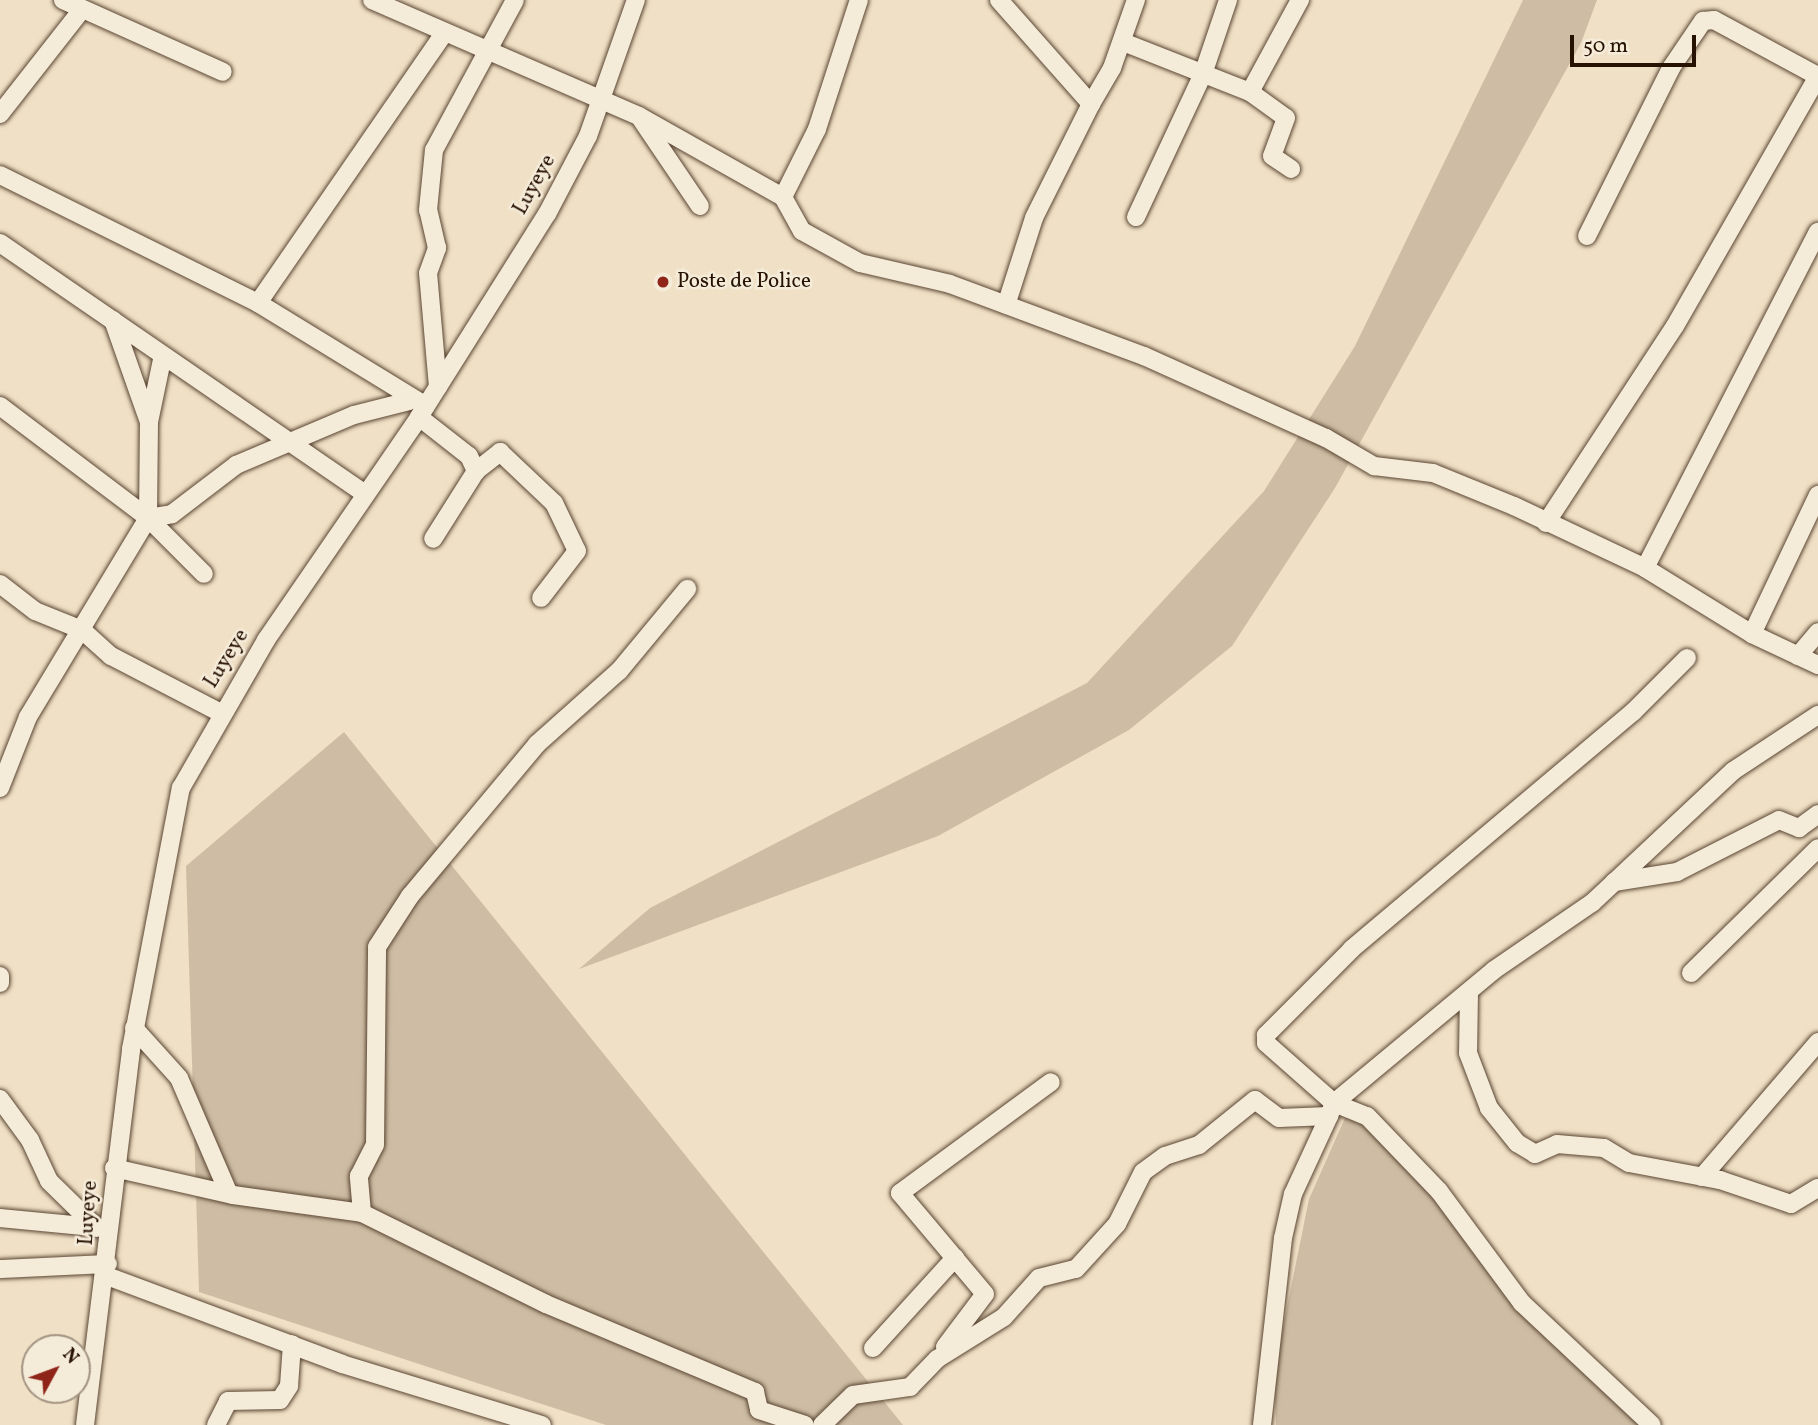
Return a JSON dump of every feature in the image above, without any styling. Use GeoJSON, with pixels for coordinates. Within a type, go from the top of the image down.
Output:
{"type":"FeatureCollection","features":[{"type":"Feature","properties":{"kind":"street"},"geometry":{"type":"LineString","coordinates":[[63,0],[80,12],[223,72]]}},
{"type":"Feature","properties":{"kind":"street"},"geometry":{"type":"LineString","coordinates":[[372,0],[639,116],[783,197],[802,231],[860,263],[1006,305],[1208,384],[1374,466],[1433,473],[1645,568],[1752,634],[1818,665]]}},
{"type":"Feature","properties":{"kind":"street"},"geometry":{"type":"LineString","coordinates":[[438,387],[428,273],[437,248],[428,211],[433,150],[515,0]]}},
{"type":"Feature","properties":{"kind":"street","name":"Luyeye"},"geometry":{"type":"LineString","coordinates":[[85,1425],[107,1270],[104,1230],[134,1028],[181,788],[221,713],[362,492],[418,408],[438,387],[547,214],[601,101],[636,0]]}},
{"type":"Feature","properties":{"kind":"street"},"geometry":{"type":"LineString","coordinates":[[783,197],[817,129],[859,0]]}},
{"type":"Feature","properties":{"kind":"street"},"geometry":{"type":"LineString","coordinates":[[999,0],[1091,104]]}},
{"type":"Feature","properties":{"kind":"street"},"geometry":{"type":"LineString","coordinates":[[1006,305],[1034,218],[1123,42],[1136,0]]}},
{"type":"Feature","properties":{"kind":"street"},"geometry":{"type":"LineString","coordinates":[[1136,217],[1203,74],[1228,0]]}},
{"type":"Feature","properties":{"kind":"street"},"geometry":{"type":"LineString","coordinates":[[1250,92],[1300,0]]}},
{"type":"Feature","properties":{"kind":"street"},"geometry":{"type":"LineString","coordinates":[[0,114],[80,12]]}},
{"type":"Feature","properties":{"kind":"street"},"geometry":{"type":"LineString","coordinates":[[1546,523],[1675,326],[1816,75],[1714,20],[1703,21],[1671,68],[1587,236]]}},
{"type":"Feature","properties":{"kind":"street"},"geometry":{"type":"LineString","coordinates":[[258,303],[444,33]]}},
{"type":"Feature","properties":{"kind":"street"},"geometry":{"type":"LineString","coordinates":[[1123,42],[1250,92],[1286,118],[1272,156],[1292,169]]}},
{"type":"Feature","properties":{"kind":"street"},"geometry":{"type":"LineString","coordinates":[[639,116],[700,206]]}},
{"type":"Feature","properties":{"kind":"street"},"geometry":{"type":"LineString","coordinates":[[0,174],[258,303],[370,369],[418,408],[469,456],[476,471]]}},
{"type":"Feature","properties":{"kind":"street"},"geometry":{"type":"LineString","coordinates":[[1645,568],[1818,232]]}},
{"type":"Feature","properties":{"kind":"street"},"geometry":{"type":"LineString","coordinates":[[0,243],[362,492]]}},
{"type":"Feature","properties":{"kind":"street"},"geometry":{"type":"LineString","coordinates":[[113,320],[149,422]]}},
{"type":"Feature","properties":{"kind":"street"},"geometry":{"type":"LineString","coordinates":[[0,788],[28,717],[148,518],[149,422],[163,355]]}},
{"type":"Feature","properties":{"kind":"street"},"geometry":{"type":"LineString","coordinates":[[0,406],[148,518],[204,574]]}},
{"type":"Feature","properties":{"kind":"street"},"geometry":{"type":"LineString","coordinates":[[148,518],[172,514],[236,465],[354,415],[418,408]]}},
{"type":"Feature","properties":{"kind":"street"},"geometry":{"type":"LineString","coordinates":[[433,538],[476,471],[500,452],[554,503],[577,551],[541,598]]}},
{"type":"Feature","properties":{"kind":"street"},"geometry":{"type":"LineString","coordinates":[[1752,634],[1818,495]]}},
{"type":"Feature","properties":{"kind":"street"},"geometry":{"type":"LineString","coordinates":[[0,584],[36,611],[82,631],[111,656],[221,713]]}},
{"type":"Feature","properties":{"kind":"street"},"geometry":{"type":"LineString","coordinates":[[362,1213],[359,1176],[375,1145],[377,947],[410,896],[537,744],[619,671],[687,589]]}},
{"type":"Feature","properties":{"kind":"street"},"geometry":{"type":"LineString","coordinates":[[1798,656],[1818,632]]}},
{"type":"Feature","properties":{"kind":"street"},"geometry":{"type":"LineString","coordinates":[[1331,1110],[1266,1044],[1266,1035],[1418,888],[1633,712],[1687,658]]}},
{"type":"Feature","properties":{"kind":"street"},"geometry":{"type":"LineString","coordinates":[[1262,1425],[1283,1238],[1293,1194],[1331,1110],[1468,992],[1614,882],[1732,771],[1818,715]]}},
{"type":"Feature","properties":{"kind":"street"},"geometry":{"type":"LineString","coordinates":[[1614,882],[1677,872],[1779,820],[1799,828],[1818,814]]}},
{"type":"Feature","properties":{"kind":"street"},"geometry":{"type":"LineString","coordinates":[[1690,973],[1818,848]]}},
{"type":"Feature","properties":{"kind":"street"},"geometry":{"type":"LineString","coordinates":[[0,976],[0,984]]}},
{"type":"Feature","properties":{"kind":"street"},"geometry":{"type":"LineString","coordinates":[[1468,992],[1468,1053],[1489,1108],[1517,1143],[1535,1154],[1557,1144],[1604,1148],[1629,1163],[1702,1177],[1791,1204],[1818,1188]]}},
{"type":"Feature","properties":{"kind":"street"},"geometry":{"type":"LineString","coordinates":[[134,1028],[179,1078],[229,1194]]}},
{"type":"Feature","properties":{"kind":"street"},"geometry":{"type":"LineString","coordinates":[[1702,1177],[1818,1042]]}},
{"type":"Feature","properties":{"kind":"street"},"geometry":{"type":"LineString","coordinates":[[822,1425],[853,1395],[910,1387],[937,1359],[986,1298],[900,1193],[1051,1082]]}},
{"type":"Feature","properties":{"kind":"street"},"geometry":{"type":"LineString","coordinates":[[0,1099],[30,1140],[49,1181],[104,1230]]}},
{"type":"Feature","properties":{"kind":"street"},"geometry":{"type":"LineString","coordinates":[[937,1359],[1004,1317],[1039,1278],[1081,1265],[1117,1224],[1143,1172],[1165,1156],[1199,1145],[1255,1100],[1279,1118],[1331,1110],[1363,1113],[1396,1144],[1522,1303],[1652,1425]]}},
{"type":"Feature","properties":{"kind":"street"},"geometry":{"type":"LineString","coordinates":[[114,1168],[229,1194],[362,1213],[545,1304],[755,1392],[759,1410],[805,1425]]}},
{"type":"Feature","properties":{"kind":"street"},"geometry":{"type":"LineString","coordinates":[[0,1218],[104,1230]]}},
{"type":"Feature","properties":{"kind":"street"},"geometry":{"type":"LineString","coordinates":[[873,1348],[955,1258]]}},
{"type":"Feature","properties":{"kind":"street"},"geometry":{"type":"LineString","coordinates":[[0,1269],[107,1270],[292,1344],[542,1425]]}},
{"type":"Feature","properties":{"kind":"street"},"geometry":{"type":"LineString","coordinates":[[216,1425],[228,1401],[280,1400],[289,1386],[292,1344]]}},
{"type":"Feature","properties":{"kind":"shaded area"},"geometry":{"type":"Polygon","coordinates":[[[1523,0],[1597,0],[1581,43],[1335,488],[1232,646],[1129,730],[938,836],[579,969],[650,908],[1087,683],[1264,491],[1355,346],[1523,0]]]}},
{"type":"Feature","properties":{"kind":"shaded area"},"geometry":{"type":"Polygon","coordinates":[[[344,732],[903,1425],[606,1425],[199,1292],[186,866],[344,732]]]}},
{"type":"Feature","properties":{"kind":"shaded area"},"geometry":{"type":"Polygon","coordinates":[[[1366,1116],[1482,1251],[1509,1300],[1645,1425],[1276,1425],[1274,1371],[1309,1199],[1345,1118],[1366,1116]]]}},
{"type":"Feature","properties":{"kind":"place","name":"Poste de Police"},"geometry":{"type":"Point","coordinates":[663,282]}}]}
